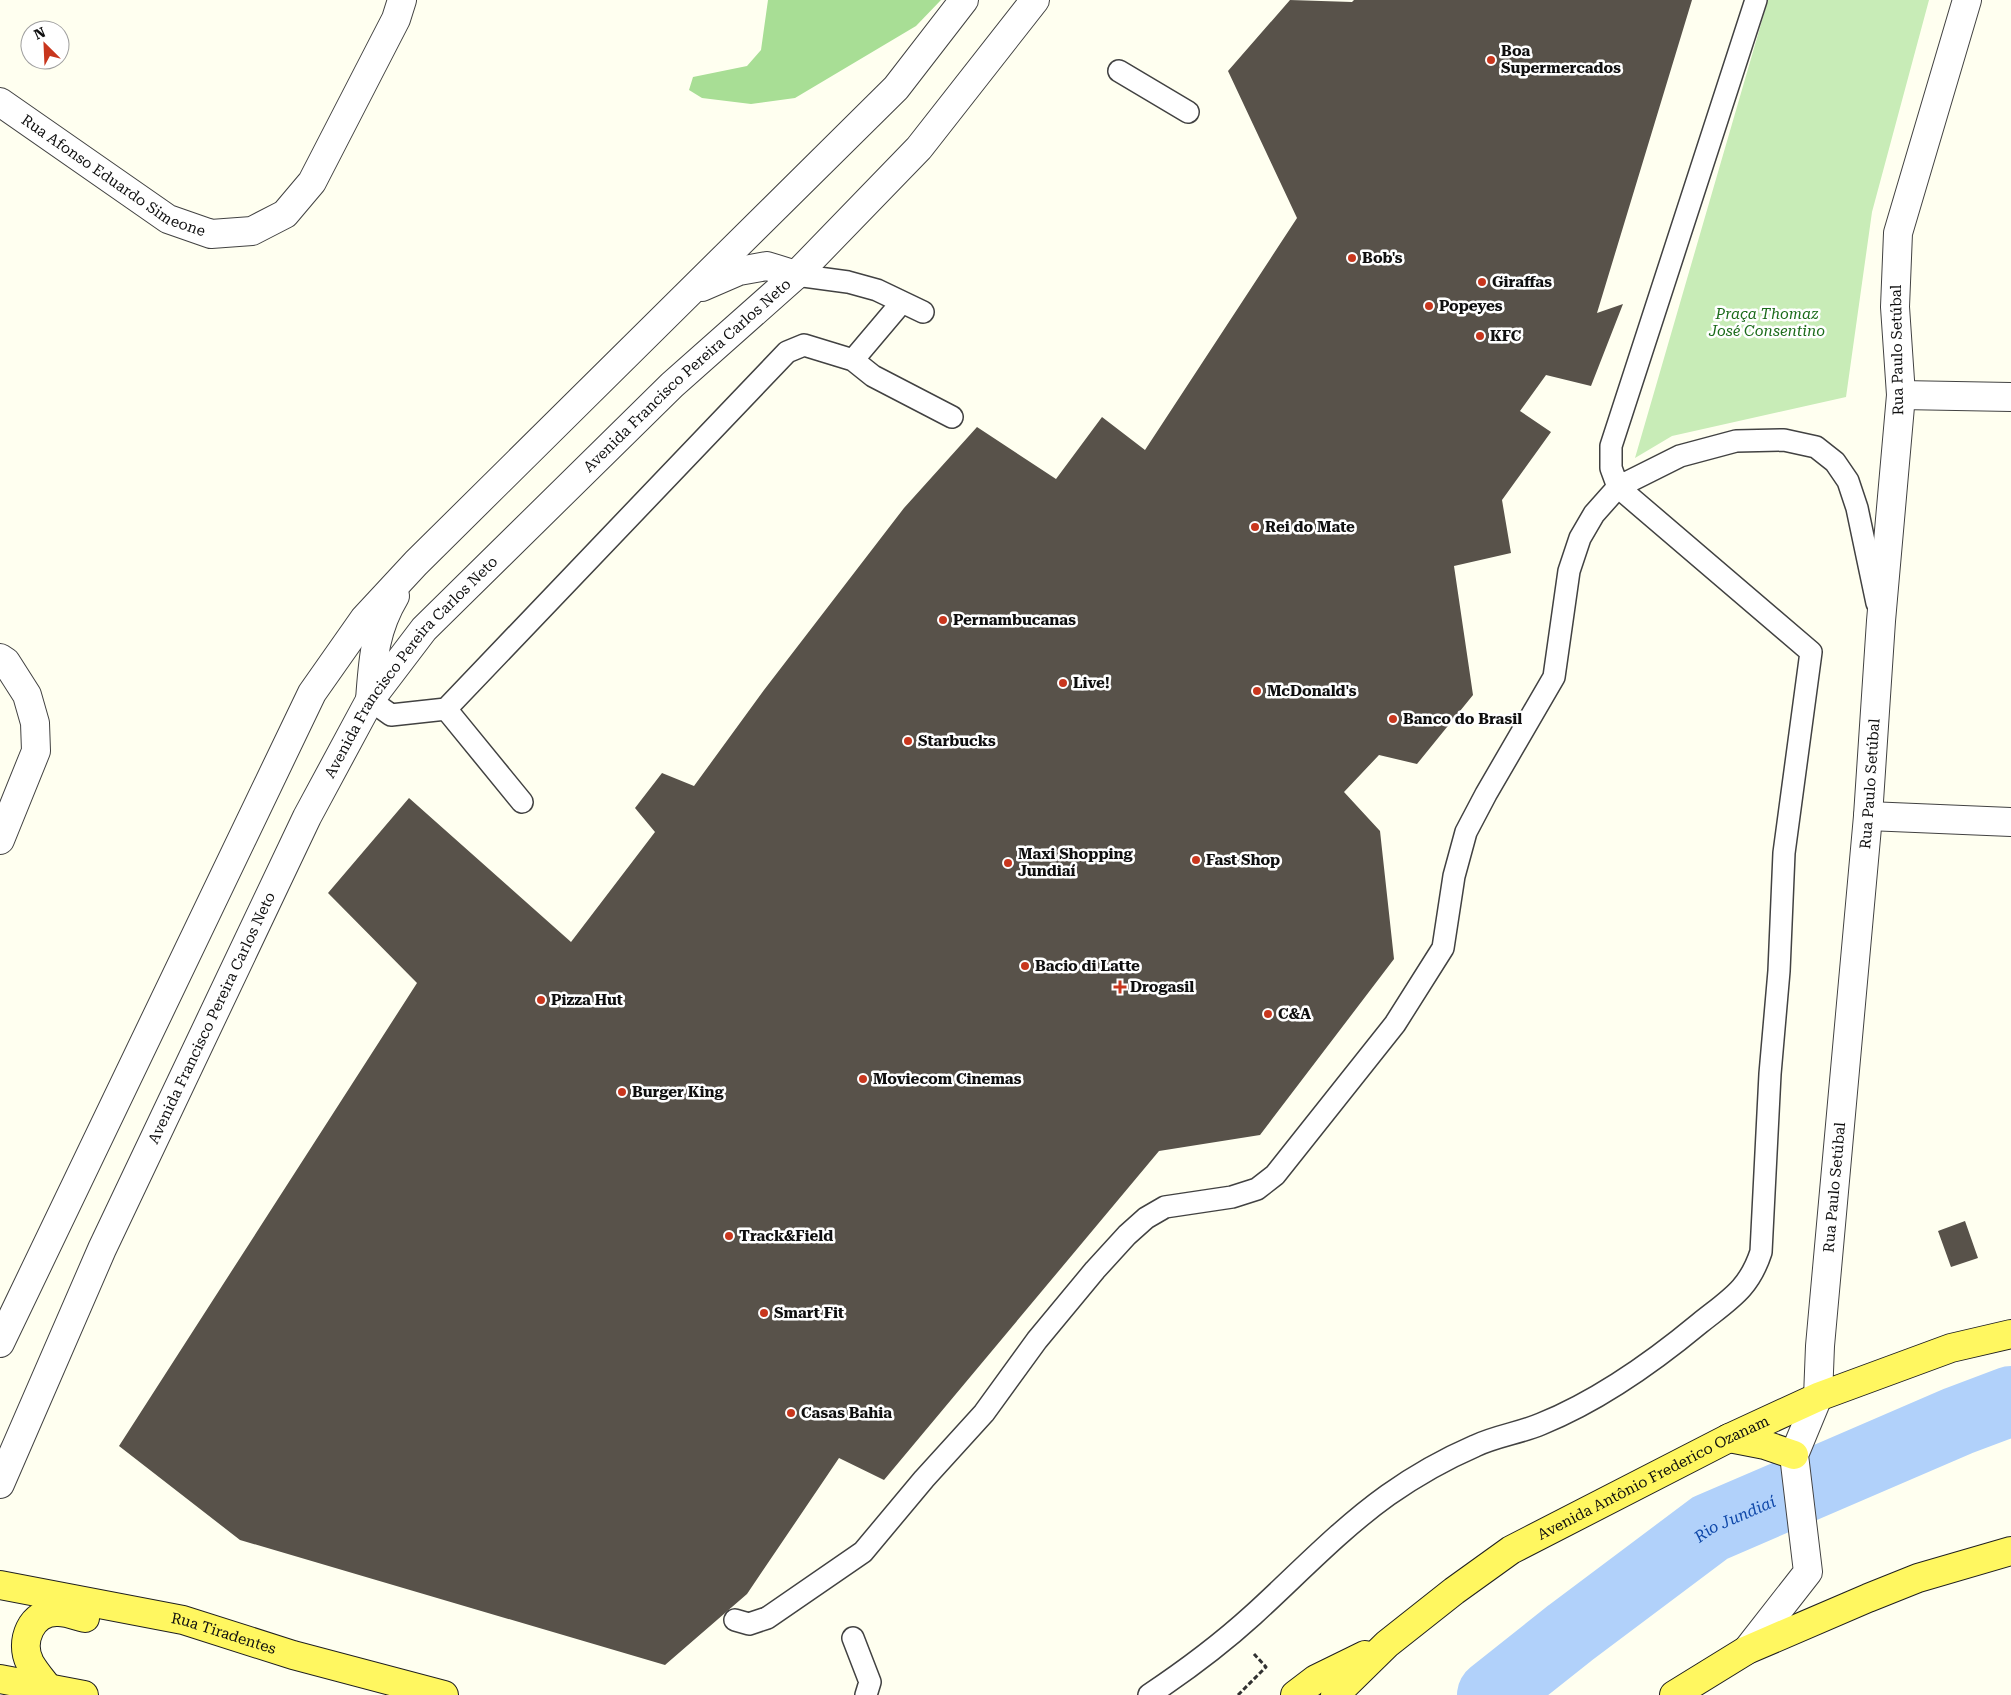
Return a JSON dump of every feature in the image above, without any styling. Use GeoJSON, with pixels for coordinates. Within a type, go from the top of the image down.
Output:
{"type":"FeatureCollection","features":[{"type":"Feature","properties":{"kind":"main road","name":"Avenida Antônio Frederico Ozanam"},"geometry":{"type":"LineString","coordinates":[[1335,1695],[1387,1644],[1454,1591],[1511,1550],[1729,1438],[1818,1397],[1951,1348],[2011,1334]]}},
{"type":"Feature","properties":{"kind":"main road"},"geometry":{"type":"LineString","coordinates":[[1729,1438],[1764,1445],[1794,1455]]}},
{"type":"Feature","properties":{"kind":"main road"},"geometry":{"type":"LineString","coordinates":[[1674,1695],[1747,1650],[1918,1578],[2011,1551]]}},
{"type":"Feature","properties":{"kind":"main road","name":"Rua Tiradentes"},"geometry":{"type":"LineString","coordinates":[[0,1585],[183,1620],[293,1655],[444,1695]]}},
{"type":"Feature","properties":{"kind":"main road"},"geometry":{"type":"LineString","coordinates":[[49,1688],[30,1663],[25,1645],[28,1630],[36,1620],[48,1614],[58,1612],[112,1624],[137,1626],[183,1620]]}},
{"type":"Feature","properties":{"kind":"main road"},"geometry":{"type":"LineString","coordinates":[[1295,1695],[1316,1679],[1387,1644]]}},
{"type":"Feature","properties":{"kind":"main road"},"geometry":{"type":"LineString","coordinates":[[0,1679],[84,1695]]}},
{"type":"Feature","properties":{"kind":"street","name":"Rua Afonso Eduardo Simeone"},"geometry":{"type":"LineString","coordinates":[[0,102],[168,218],[211,234],[252,231],[285,214],[312,182],[396,19],[402,0]]}},
{"type":"Feature","properties":{"kind":"street"},"geometry":{"type":"LineString","coordinates":[[0,1343],[312,694],[364,619],[416,563],[896,88],[964,0]]}},
{"type":"Feature","properties":{"kind":"street","name":"Avenida Francisco Pereira Carlos Neto"},"geometry":{"type":"LineString","coordinates":[[0,1484],[102,1249],[307,817],[370,700],[431,622],[672,385],[796,275],[919,148],[1036,0]]}},
{"type":"Feature","properties":{"kind":"street","name":"Rua Paulo Setúbal"},"geometry":{"type":"LineString","coordinates":[[1747,1650],[1808,1572],[1794,1455],[1818,1397],[1820,1346],[1868,816],[1881,621],[1901,395],[1895,307],[1898,233],[1967,0]]}},
{"type":"Feature","properties":{"kind":"street"},"geometry":{"type":"LineString","coordinates":[[686,294],[739,270],[767,266],[796,275]]}},
{"type":"Feature","properties":{"kind":"street"},"geometry":{"type":"LineString","coordinates":[[1901,395],[2011,397]]}},
{"type":"Feature","properties":{"kind":"street"},"geometry":{"type":"LineString","coordinates":[[370,700],[374,648],[386,612],[416,563]]}},
{"type":"Feature","properties":{"kind":"street"},"geometry":{"type":"LineString","coordinates":[[0,658],[6,662],[27,695],[35,723],[36,751],[0,840]]}},
{"type":"Feature","properties":{"kind":"street"},"geometry":{"type":"LineString","coordinates":[[1868,816],[2011,822]]}},
{"type":"Feature","properties":{"kind":"lane"},"geometry":{"type":"LineString","coordinates":[[1149,1695],[1203,1657],[1233,1632],[1317,1555],[1388,1495],[1439,1464],[1476,1445],[1541,1424],[1580,1405],[1662,1355],[1742,1288],[1755,1271],[1761,1252],[1770,1074],[1779,971],[1784,853],[1811,652],[1618,487],[1611,468],[1611,446],[1756,0]]}},
{"type":"Feature","properties":{"kind":"lane"},"geometry":{"type":"LineString","coordinates":[[1119,71],[1188,112]]}},
{"type":"Feature","properties":{"kind":"lane"},"geometry":{"type":"LineString","coordinates":[[796,275],[848,282],[877,290],[923,312]]}},
{"type":"Feature","properties":{"kind":"lane"},"geometry":{"type":"LineString","coordinates":[[853,360],[902,302]]}},
{"type":"Feature","properties":{"kind":"lane"},"geometry":{"type":"LineString","coordinates":[[370,700],[391,715],[446,709],[787,352],[804,345],[853,360],[873,376],[952,417]]}},
{"type":"Feature","properties":{"kind":"lane"},"geometry":{"type":"LineString","coordinates":[[735,1620],[749,1624],[767,1618],[863,1552],[924,1479],[984,1413],[1037,1340],[1095,1270],[1127,1235],[1146,1218],[1165,1207],[1232,1197],[1257,1188],[1275,1175],[1395,1024],[1443,948],[1454,876],[1466,832],[1554,677],[1569,571],[1580,538],[1594,514],[1618,487],[1680,456],[1736,441],[1784,440],[1816,448],[1835,462],[1848,481],[1857,508],[1881,621]]}},
{"type":"Feature","properties":{"kind":"lane"},"geometry":{"type":"LineString","coordinates":[[446,709],[522,802]]}},
{"type":"Feature","properties":{"kind":"lane"},"geometry":{"type":"LineString","coordinates":[[853,1638],[870,1682],[866,1695]]}},
{"type":"Feature","properties":{"kind":"path"},"geometry":{"type":"LineString","coordinates":[[1233,1632],[1266,1667],[1238,1695]]}},
{"type":"Feature","properties":{"kind":"green space"},"geometry":{"type":"Polygon","coordinates":[[[768,0],[941,0],[916,26],[795,98],[751,104],[702,98],[689,90],[693,77],[747,66],[761,50],[768,0]]]}},
{"type":"Feature","properties":{"kind":"green space","name":"Praça Thomaz José Consentino"},"geometry":{"type":"Polygon","coordinates":[[[1768,0],[1929,0],[1872,212],[1846,397],[1672,436],[1635,458],[1768,0]]]}},
{"type":"Feature","properties":{"kind":"building","name":"Maxi Shopping Jundiaí"},"geometry":{"type":"Polygon","coordinates":[[[1290,0],[1352,2],[1354,0],[1692,0],[1597,313],[1623,304],[1591,386],[1546,375],[1520,411],[1551,432],[1502,500],[1511,553],[1454,566],[1473,695],[1417,764],[1379,755],[1344,792],[1380,831],[1394,959],[1260,1135],[1159,1151],[884,1480],[839,1458],[747,1594],[665,1665],[240,1540],[119,1446],[417,983],[328,893],[409,798],[571,942],[655,832],[635,808],[662,773],[694,786],[764,690],[904,508],[977,427],[1056,479],[1102,417],[1145,450],[1297,218],[1228,71],[1290,0]]]}},
{"type":"Feature","properties":{"kind":"building"},"geometry":{"type":"Polygon","coordinates":[[[1965,1221],[1978,1258],[1951,1267],[1938,1231],[1965,1221]]]}},
{"type":"Feature","properties":{"kind":"waterway","name":"Rio Jundiaí"},"geometry":{"type":"LineString","coordinates":[[1492,1695],[1570,1633],[1710,1528],[1958,1421],[2011,1401]]}},
{"type":"Feature","properties":{"kind":"place","name":"Boa Supermercados"},"geometry":{"type":"Point","coordinates":[1491,60]}},
{"type":"Feature","properties":{"kind":"place","name":"Bob's"},"geometry":{"type":"Point","coordinates":[1352,258]}},
{"type":"Feature","properties":{"kind":"place","name":"Giraffas"},"geometry":{"type":"Point","coordinates":[1482,282]}},
{"type":"Feature","properties":{"kind":"place","name":"Popeyes"},"geometry":{"type":"Point","coordinates":[1429,306]}},
{"type":"Feature","properties":{"kind":"place","name":"KFC"},"geometry":{"type":"Point","coordinates":[1480,336]}},
{"type":"Feature","properties":{"kind":"place","name":"Rei do Mate"},"geometry":{"type":"Point","coordinates":[1255,527]}},
{"type":"Feature","properties":{"kind":"place","name":"Pernambucanas"},"geometry":{"type":"Point","coordinates":[943,620]}},
{"type":"Feature","properties":{"kind":"place","name":"Live!"},"geometry":{"type":"Point","coordinates":[1063,683]}},
{"type":"Feature","properties":{"kind":"place","name":"McDonald's"},"geometry":{"type":"Point","coordinates":[1257,691]}},
{"type":"Feature","properties":{"kind":"place","name":"Banco do Brasil"},"geometry":{"type":"Point","coordinates":[1393,719]}},
{"type":"Feature","properties":{"kind":"place","name":"Starbucks"},"geometry":{"type":"Point","coordinates":[908,741]}},
{"type":"Feature","properties":{"kind":"place","name":"Fast Shop"},"geometry":{"type":"Point","coordinates":[1196,860]}},
{"type":"Feature","properties":{"kind":"place","name":"Maxi Shopping Jundiaí"},"geometry":{"type":"Point","coordinates":[1008,863]}},
{"type":"Feature","properties":{"kind":"place","name":"Bacio di Latte"},"geometry":{"type":"Point","coordinates":[1025,966]}},
{"type":"Feature","properties":{"kind":"place","name":"Drogasil"},"geometry":{"type":"Point","coordinates":[1120,987]}},
{"type":"Feature","properties":{"kind":"place","name":"Pizza Hut"},"geometry":{"type":"Point","coordinates":[541,1000]}},
{"type":"Feature","properties":{"kind":"place","name":"C&A"},"geometry":{"type":"Point","coordinates":[1268,1014]}},
{"type":"Feature","properties":{"kind":"place","name":"Moviecom Cinemas"},"geometry":{"type":"Point","coordinates":[863,1079]}},
{"type":"Feature","properties":{"kind":"place","name":"Burger King"},"geometry":{"type":"Point","coordinates":[622,1092]}},
{"type":"Feature","properties":{"kind":"place","name":"Track&Field"},"geometry":{"type":"Point","coordinates":[729,1236]}},
{"type":"Feature","properties":{"kind":"place","name":"Smart Fit"},"geometry":{"type":"Point","coordinates":[764,1313]}},
{"type":"Feature","properties":{"kind":"place","name":"Casas Bahia"},"geometry":{"type":"Point","coordinates":[791,1413]}}]}
